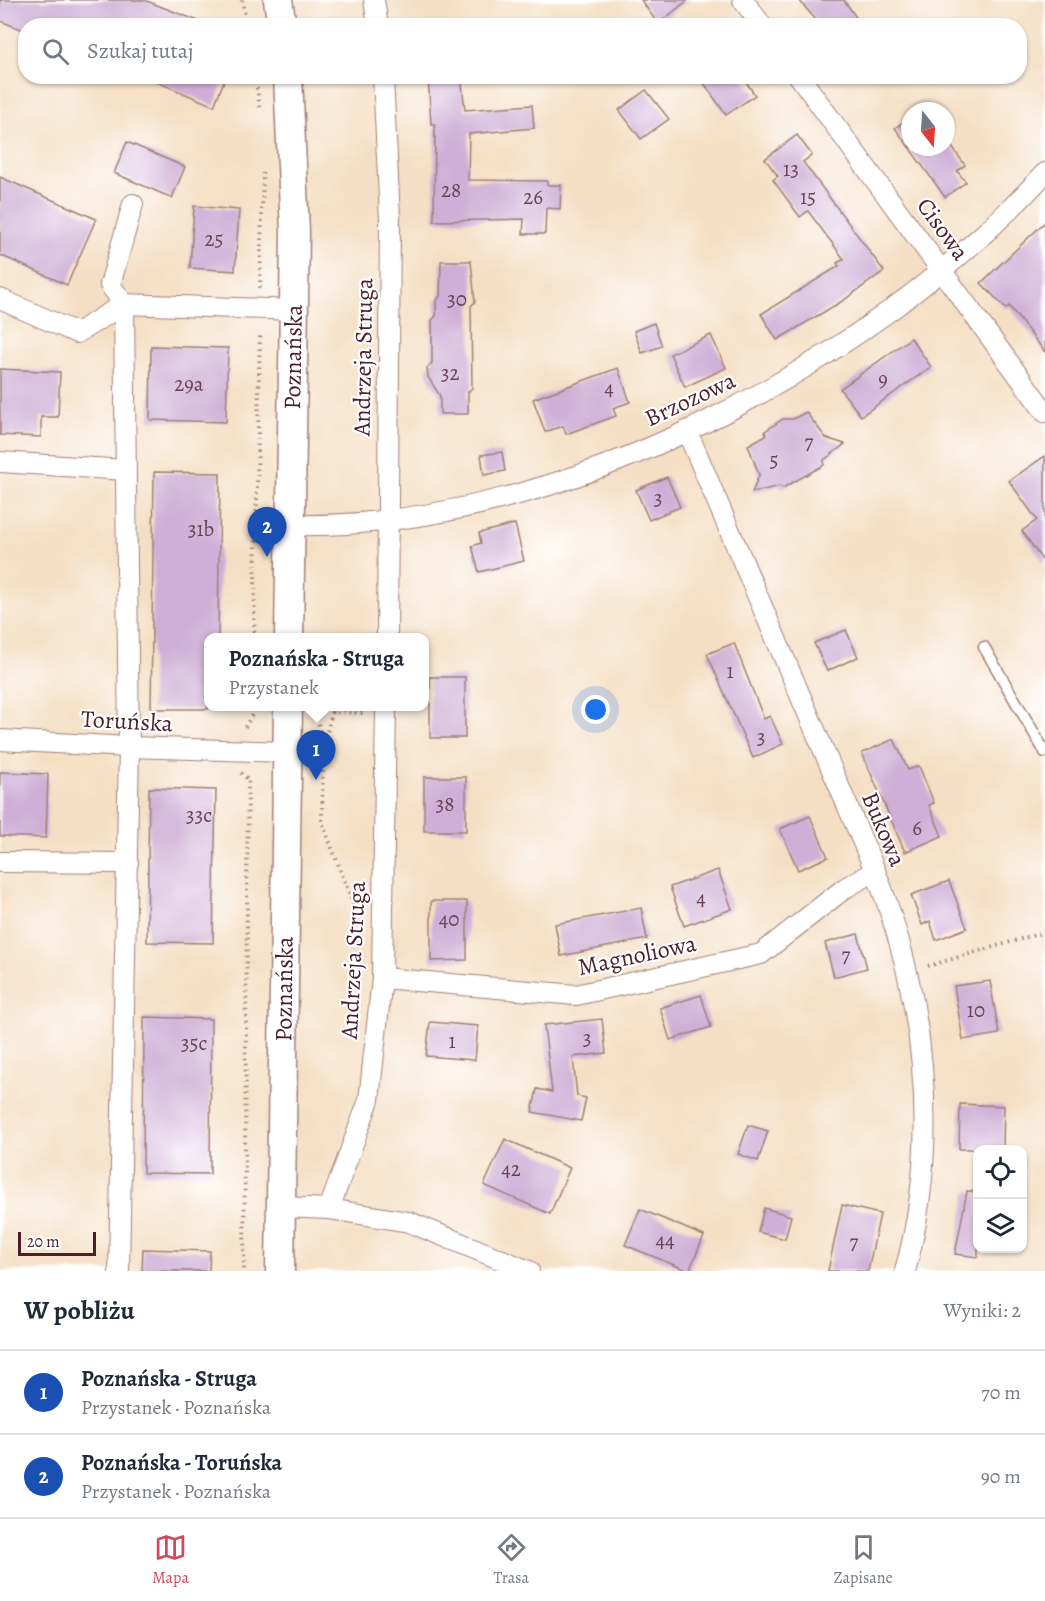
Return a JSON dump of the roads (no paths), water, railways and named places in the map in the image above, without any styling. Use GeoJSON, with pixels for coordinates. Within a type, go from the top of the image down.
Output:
{"type":"FeatureCollection","features":[{"type":"Feature","properties":{"kind":"main road"},"geometry":{"type":"LineString","coordinates":[[278,0],[281,18]]}},
{"type":"Feature","properties":{"kind":"main road","name":"Poznańska"},"geometry":{"type":"LineString","coordinates":[[288,84],[295,188],[289,633]]}},
{"type":"Feature","properties":{"kind":"main road","name":"Poznańska"},"geometry":{"type":"LineString","coordinates":[[280,1271],[288,711]]}},
{"type":"Feature","properties":{"kind":"street"},"geometry":{"type":"LineString","coordinates":[[374,0],[377,18]]}},
{"type":"Feature","properties":{"kind":"street"},"geometry":{"type":"LineString","coordinates":[[743,0],[756,18]]}},
{"type":"Feature","properties":{"kind":"street","name":"Andrzeja Struga"},"geometry":{"type":"LineString","coordinates":[[383,84],[390,191],[387,633]]}},
{"type":"Feature","properties":{"kind":"street","name":"Cisowa"},"geometry":{"type":"LineString","coordinates":[[805,84],[1045,412]]}},
{"type":"Feature","properties":{"kind":"street","name":"Brzozowa"},"geometry":{"type":"LineString","coordinates":[[291,525],[348,525],[515,493],[599,467],[687,431],[808,367],[871,324],[942,270],[984,233],[1045,173]]}},
{"type":"Feature","properties":{"kind":"street"},"geometry":{"type":"LineString","coordinates":[[119,1271],[129,747],[124,304],[111,285],[133,204]]}},
{"type":"Feature","properties":{"kind":"street"},"geometry":{"type":"LineString","coordinates":[[0,299],[77,333],[124,304],[294,310]]}},
{"type":"Feature","properties":{"kind":"street","name":"Bukowa"},"geometry":{"type":"LineString","coordinates":[[687,431],[875,871],[895,929],[917,1029],[924,1120],[920,1199],[905,1271]]}},
{"type":"Feature","properties":{"kind":"street"},"geometry":{"type":"LineString","coordinates":[[0,462],[126,470]]}},
{"type":"Feature","properties":{"kind":"street","name":"Andrzeja Struga"},"geometry":{"type":"LineString","coordinates":[[329,1209],[369,1100],[382,978],[386,711]]}},
{"type":"Feature","properties":{"kind":"street","name":"Toruńska"},"geometry":{"type":"LineString","coordinates":[[0,740],[288,752]]}},
{"type":"Feature","properties":{"kind":"street"},"geometry":{"type":"LineString","coordinates":[[0,862],[128,863]]}},
{"type":"Feature","properties":{"kind":"street","name":"Magnoliowa"},"geometry":{"type":"LineString","coordinates":[[382,978],[576,995],[761,954],[844,888],[875,871]]}},
{"type":"Feature","properties":{"kind":"street"},"geometry":{"type":"LineString","coordinates":[[281,1207],[329,1209],[409,1222],[529,1271]]}},
{"type":"Feature","properties":{"kind":"lane"},"geometry":{"type":"LineString","coordinates":[[984,647],[1045,752]]}},
{"type":"Feature","properties":{"kind":"place","name":"Poznańska - Toruńska"},"geometry":{"type":"Point","coordinates":[267,557]}},
{"type":"Feature","properties":{"kind":"place","name":"Poznańska - Struga"},"geometry":{"type":"Point","coordinates":[316,780]}}]}
